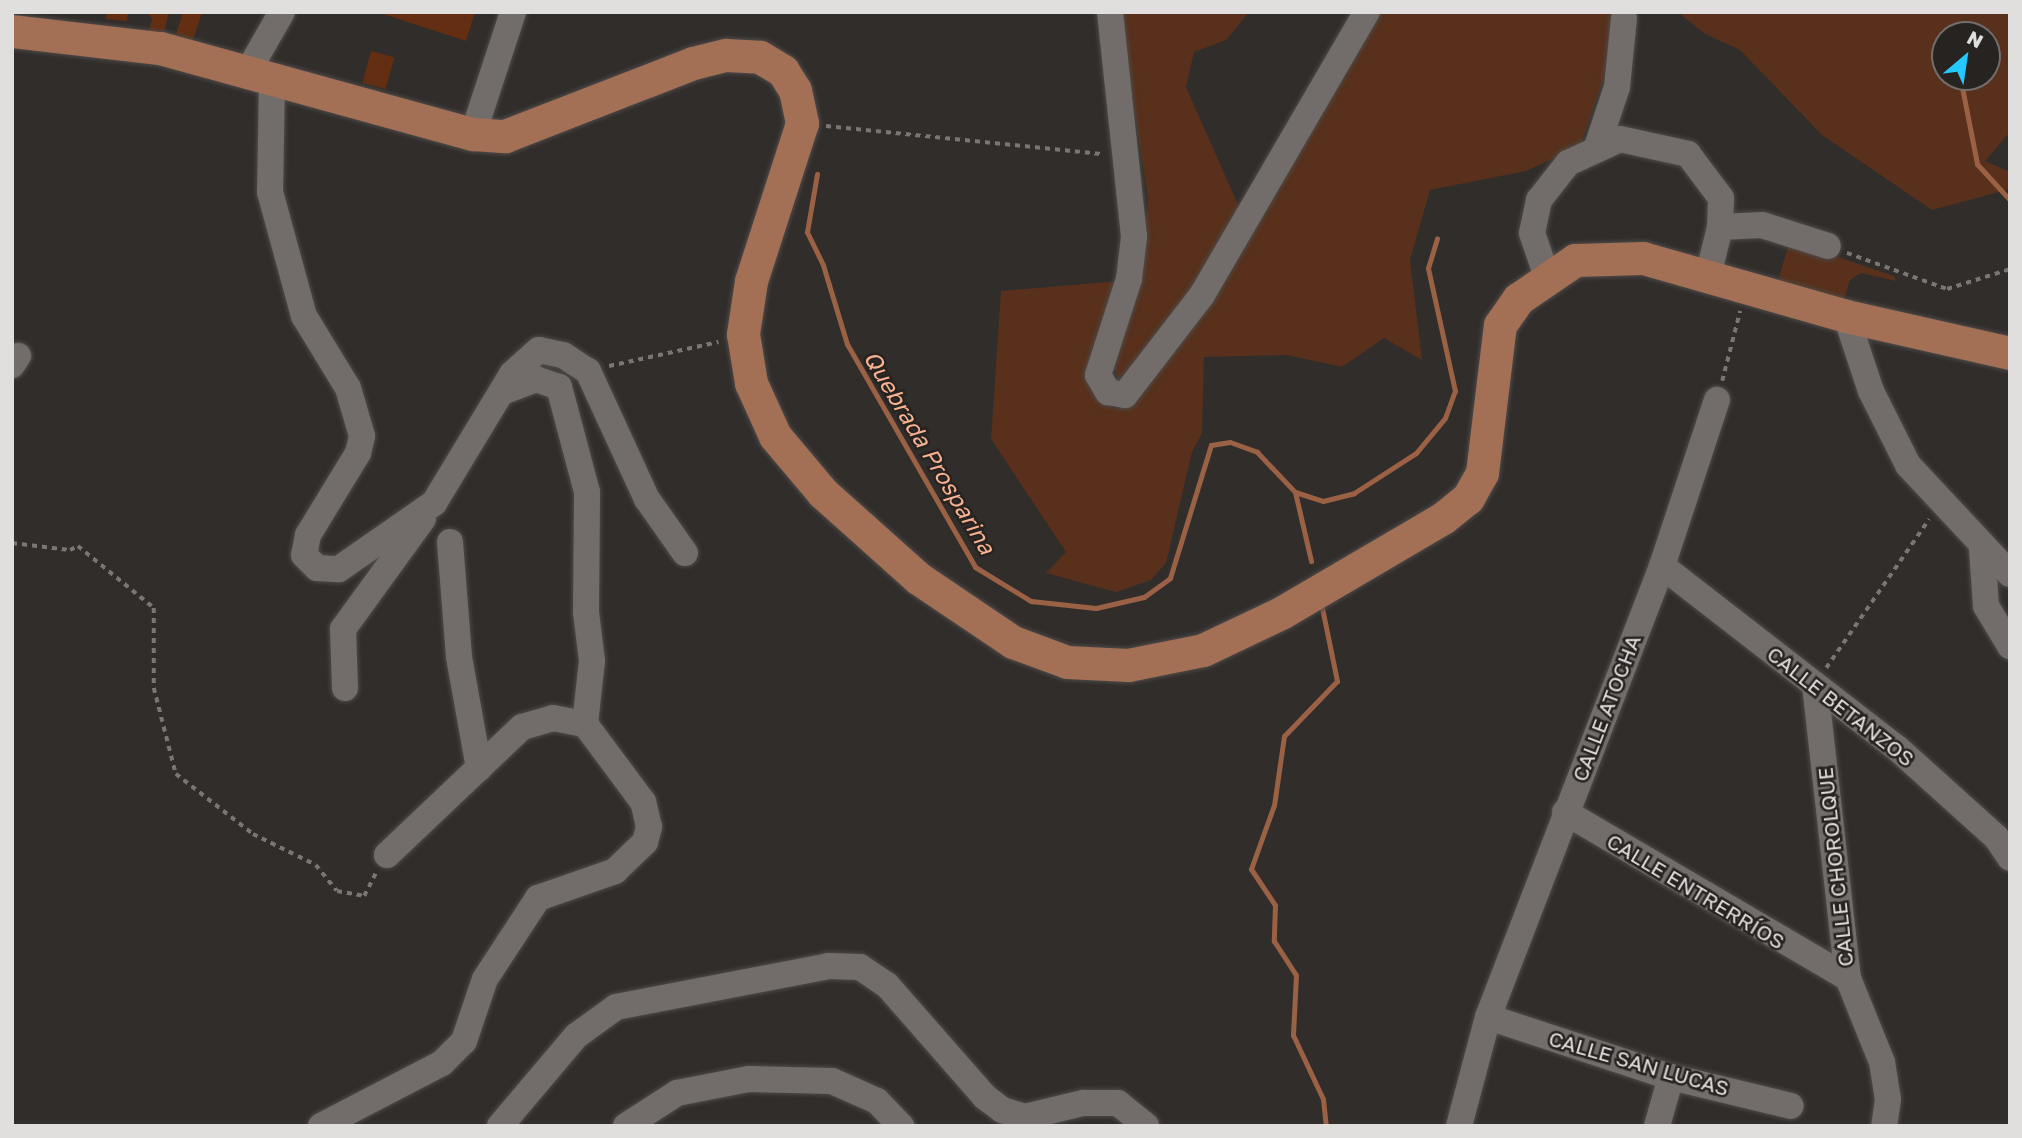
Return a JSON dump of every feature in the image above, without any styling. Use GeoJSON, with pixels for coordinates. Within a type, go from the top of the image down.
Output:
{"type":"FeatureCollection","features":[{"type":"Feature","properties":{"kind":"main road"},"geometry":{"type":"LineString","coordinates":[[12,31],[160,48],[473,134],[505,136],[693,63],[726,55],[760,57],[783,71],[795,90],[802,122],[751,281],[743,334],[751,383],[775,436],[823,493],[918,578],[1013,642],[1068,662],[1128,665],[1203,650],[1281,613],[1468,498],[1482,473],[1489,442],[1493,351],[1500,325],[1518,299],[1546,274],[1575,260],[1609,255],[1643,258],[1846,316],[2010,353]]}},
{"type":"Feature","properties":{"kind":"street"},"geometry":{"type":"LineString","coordinates":[[282,12],[259,77],[270,192],[304,316],[348,388],[362,436],[358,453],[307,535],[304,555],[317,568],[339,569],[434,503]]}},
{"type":"Feature","properties":{"kind":"street"},"geometry":{"type":"LineString","coordinates":[[473,134],[513,12]]}},
{"type":"Feature","properties":{"kind":"street"},"geometry":{"type":"LineString","coordinates":[[1110,12],[1134,237],[1129,279],[1098,374],[1108,392],[1125,395],[1202,295],[1257,195],[1367,12]]}},
{"type":"Feature","properties":{"kind":"street"},"geometry":{"type":"LineString","coordinates":[[1596,150],[1617,87],[1625,18]]}},
{"type":"Feature","properties":{"kind":"street"},"geometry":{"type":"LineString","coordinates":[[1546,274],[1532,233],[1539,200],[1568,163],[1619,139],[1688,154],[1721,198],[1720,227],[1708,276]]}},
{"type":"Feature","properties":{"kind":"street"},"geometry":{"type":"LineString","coordinates":[[1720,227],[1762,225],[1828,246]]}},
{"type":"Feature","properties":{"kind":"street"},"geometry":{"type":"LineString","coordinates":[[1846,316],[1871,391],[1909,464],[1982,549],[2010,574]]}},
{"type":"Feature","properties":{"kind":"street"},"geometry":{"type":"LineString","coordinates":[[345,688],[344,629],[434,503],[512,374],[539,350],[563,355],[588,372],[647,499],[685,553]]}},
{"type":"Feature","properties":{"kind":"street"},"geometry":{"type":"LineString","coordinates":[[502,392],[536,379],[559,387],[587,492],[586,612],[592,660],[585,724]]}},
{"type":"Feature","properties":{"kind":"street","name":"CALLE ATOCHA"},"geometry":{"type":"LineString","coordinates":[[1459,1126],[1488,1017],[1661,566],[1717,400]]}},
{"type":"Feature","properties":{"kind":"street"},"geometry":{"type":"LineString","coordinates":[[450,542],[459,657],[479,768]]}},
{"type":"Feature","properties":{"kind":"street"},"geometry":{"type":"LineString","coordinates":[[1982,549],[1986,606],[2010,646]]}},
{"type":"Feature","properties":{"kind":"street","name":"CALLE BETANZOS"},"geometry":{"type":"LineString","coordinates":[[1661,566],[1897,748],[1996,837],[2010,858]]}},
{"type":"Feature","properties":{"kind":"street","name":"CALLE CHOROLQUE"},"geometry":{"type":"LineString","coordinates":[[1815,685],[1838,974],[1882,1062],[1888,1099],[1884,1126]]}},
{"type":"Feature","properties":{"kind":"street"},"geometry":{"type":"LineString","coordinates":[[321,1126],[442,1063],[464,1041],[485,979],[538,898],[615,871],[645,842],[649,827],[643,802],[585,724],[553,718],[522,727],[387,855]]}},
{"type":"Feature","properties":{"kind":"street","name":"CALLE ENTRERRÍOS"},"geometry":{"type":"LineString","coordinates":[[1566,812],[1838,974]]}},
{"type":"Feature","properties":{"kind":"street"},"geometry":{"type":"LineString","coordinates":[[500,1126],[576,1035],[616,1007],[828,966],[860,967],[887,985],[985,1097],[1002,1110],[1025,1116],[1083,1103],[1118,1103],[1146,1126]]}},
{"type":"Feature","properties":{"kind":"street","name":"CALLE SAN LUCAS"},"geometry":{"type":"LineString","coordinates":[[1488,1017],[1671,1077],[1791,1106]]}},
{"type":"Feature","properties":{"kind":"street"},"geometry":{"type":"LineString","coordinates":[[1657,1126],[1671,1077]]}},
{"type":"Feature","properties":{"kind":"street"},"geometry":{"type":"LineString","coordinates":[[626,1126],[677,1093],[749,1079],[832,1081],[877,1101],[901,1126]]}},
{"type":"Feature","properties":{"kind":"path"},"geometry":{"type":"LineString","coordinates":[[822,125],[929,133],[1018,147],[1127,152]]}},
{"type":"Feature","properties":{"kind":"path"},"geometry":{"type":"LineString","coordinates":[[1828,246],[1947,289],[2010,269]]}},
{"type":"Feature","properties":{"kind":"path"},"geometry":{"type":"LineString","coordinates":[[1717,400],[1746,288]]}},
{"type":"Feature","properties":{"kind":"path"},"geometry":{"type":"LineString","coordinates":[[588,372],[743,334]]}},
{"type":"Feature","properties":{"kind":"path"},"geometry":{"type":"LineString","coordinates":[[1815,685],[1940,503]]}},
{"type":"Feature","properties":{"kind":"path"},"geometry":{"type":"LineString","coordinates":[[12,542],[70,550],[78,546],[153,608],[154,688],[176,774],[212,805],[253,834],[316,865],[337,891],[351,897],[364,896],[387,855]]}},
{"type":"Feature","properties":{"kind":"shaded area"},"geometry":{"type":"Polygon","coordinates":[[[1119,12],[1249,12],[1226,40],[1194,52],[1186,87],[1239,207],[1193,293],[1118,380],[1110,350],[1141,277],[1148,198],[1119,12]]]}},
{"type":"Feature","properties":{"kind":"shaded area"},"geometry":{"type":"Polygon","coordinates":[[[1378,12],[1620,12],[1617,41],[1580,146],[1526,171],[1430,190],[1410,260],[1422,360],[1384,338],[1342,367],[1287,355],[1204,357],[1202,433],[1192,452],[1166,563],[1151,580],[1116,592],[1046,573],[1066,552],[991,439],[1001,291],[1121,281],[1096,394],[1114,409],[1137,402],[1202,310],[1378,12]]]}},
{"type":"Feature","properties":{"kind":"shaded area"},"geometry":{"type":"Polygon","coordinates":[[[1678,12],[2010,12],[2010,132],[1985,161],[2010,172],[2010,189],[1932,210],[1822,135],[1740,50],[1705,34],[1678,12]]]}},
{"type":"Feature","properties":{"kind":"shaded area"},"geometry":{"type":"Polygon","coordinates":[[[1797,243],[1894,276],[1896,281],[1861,273],[1850,280],[1842,306],[1776,287],[1788,247],[1797,243]]]}},
{"type":"Feature","properties":{"kind":"building"},"geometry":{"type":"Polygon","coordinates":[[[107,12],[128,12],[127,21],[106,19],[107,12]]]}},
{"type":"Feature","properties":{"kind":"building"},"geometry":{"type":"Polygon","coordinates":[[[146,12],[169,12],[163,36],[149,32],[152,18],[146,12]]]}},
{"type":"Feature","properties":{"kind":"building"},"geometry":{"type":"Polygon","coordinates":[[[183,12],[202,12],[193,40],[176,34],[183,12]]]}},
{"type":"Feature","properties":{"kind":"building"},"geometry":{"type":"Polygon","coordinates":[[[377,12],[475,12],[466,41],[377,12]]]}},
{"type":"Feature","properties":{"kind":"building"},"geometry":{"type":"Polygon","coordinates":[[[371,51],[394,57],[386,89],[362,83],[371,51]]]}},
{"type":"Feature","properties":{"kind":"waterway"},"geometry":{"type":"LineString","coordinates":[[1963,91],[1977,164],[2010,200]]}},
{"type":"Feature","properties":{"kind":"waterway","name":"Quebrada Prosparina"},"geometry":{"type":"LineString","coordinates":[[817,174],[807,232],[823,265],[847,344],[975,567],[1031,601],[1096,608],[1144,597],[1170,578],[1211,445],[1230,442],[1257,452],[1295,492],[1311,561]]}},
{"type":"Feature","properties":{"kind":"waterway"},"geometry":{"type":"LineString","coordinates":[[1295,492],[1323,501],[1354,493],[1416,453],[1445,418],[1455,391],[1428,268],[1437,238]]}},
{"type":"Feature","properties":{"kind":"waterway","name":"Quebrada Prosparina"},"geometry":{"type":"LineString","coordinates":[[1321,603],[1337,681],[1284,736],[1274,805],[1251,869],[1275,905],[1274,941],[1296,975],[1293,1035],[1323,1099],[1326,1126]]}}]}
